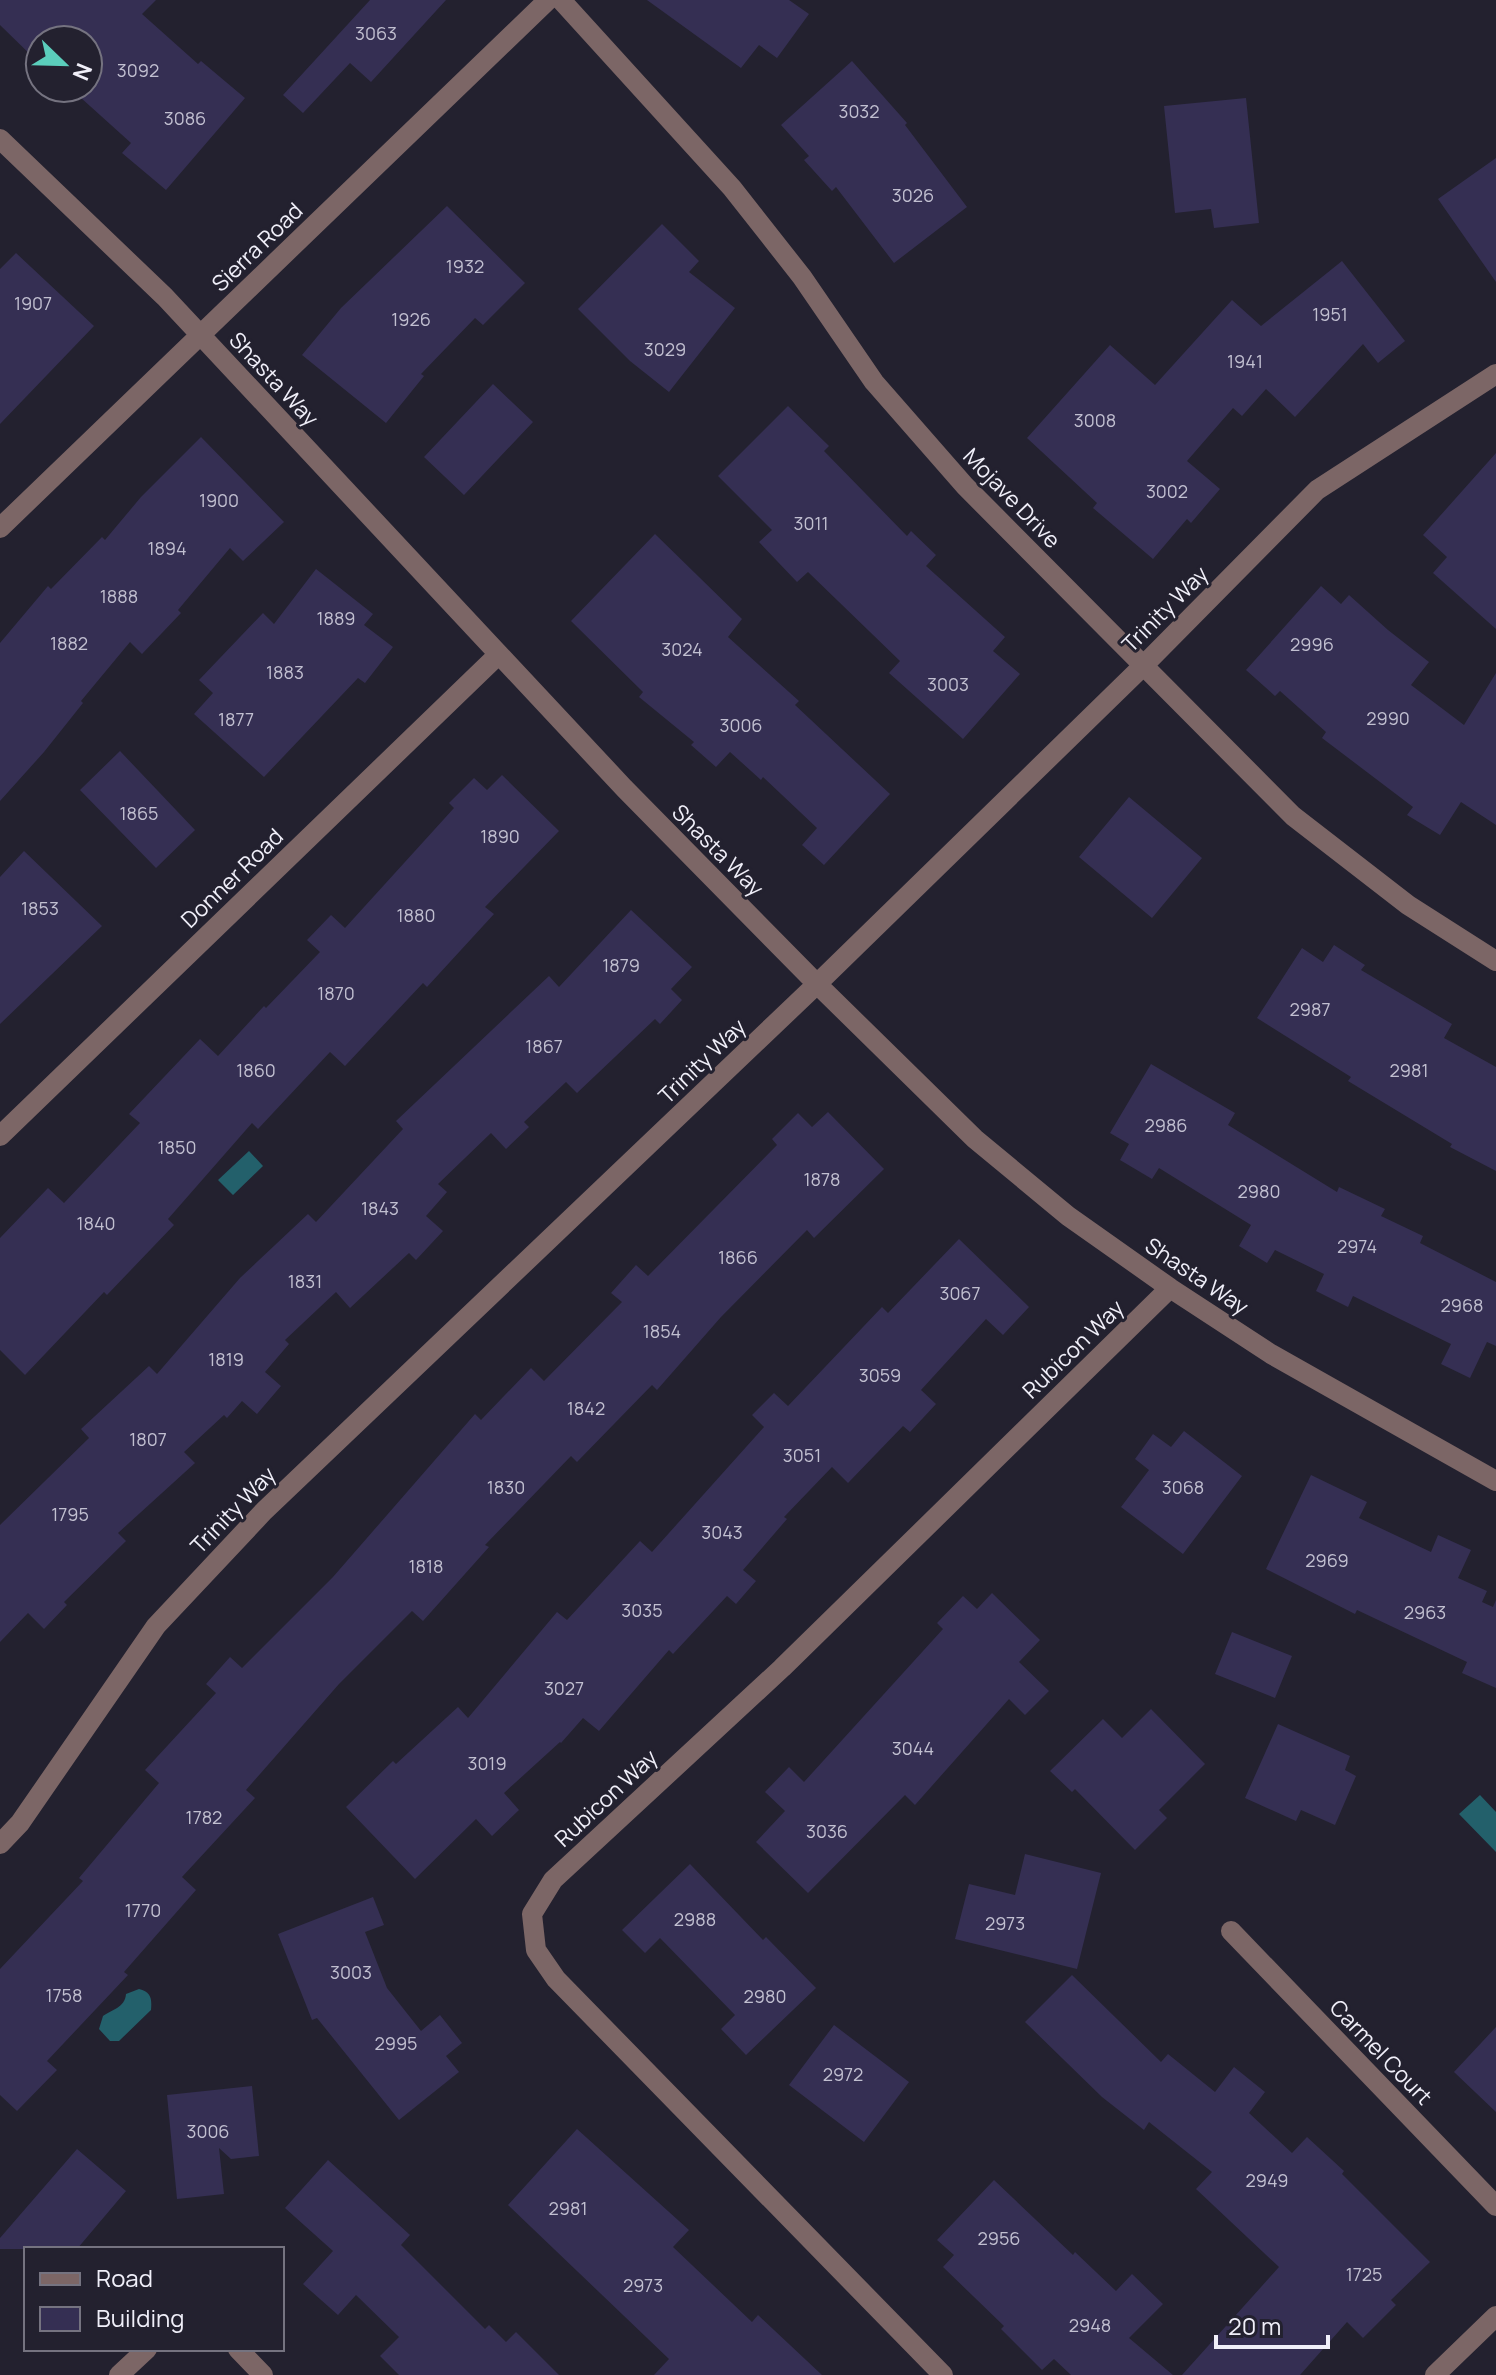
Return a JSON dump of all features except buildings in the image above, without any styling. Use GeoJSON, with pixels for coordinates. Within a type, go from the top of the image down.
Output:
{"type":"FeatureCollection","features":[{"type":"Feature","properties":{"kind":"street","name":"Sierra Road"},"geometry":{"type":"LineString","coordinates":[[0,528],[548,0]]}},
{"type":"Feature","properties":{"kind":"street","name":"Mojave Drive"},"geometry":{"type":"LineString","coordinates":[[561,0],[732,188],[802,277],[884,393],[965,486],[1293,816],[1408,905],[1496,961]]}},
{"type":"Feature","properties":{"kind":"street","name":"Shasta Way"},"geometry":{"type":"LineString","coordinates":[[0,139],[165,297],[498,655],[817,984],[975,1139],[1068,1216],[1170,1288],[1271,1354],[1496,1481]]}},
{"type":"Feature","properties":{"kind":"street","name":"Trinity Way"},"geometry":{"type":"LineString","coordinates":[[0,1844],[20,1823],[156,1626],[264,1511],[817,984],[1143,666],[1317,490],[1496,374]]}},
{"type":"Feature","properties":{"kind":"street","name":"Donner Road"},"geometry":{"type":"LineString","coordinates":[[0,1136],[498,655]]}},
{"type":"Feature","properties":{"kind":"street","name":"Rubicon Way"},"geometry":{"type":"LineString","coordinates":[[943,2375],[556,1979],[536,1950],[532,1914],[553,1880],[782,1668],[1170,1288]]}},
{"type":"Feature","properties":{"kind":"street","name":"Carmel Court"},"geometry":{"type":"LineString","coordinates":[[1231,1931],[1496,2206]]}},
{"type":"Feature","properties":{"kind":"street"},"geometry":{"type":"LineString","coordinates":[[1435,2375],[1496,2316]]}},
{"type":"Feature","properties":{"kind":"street"},"geometry":{"type":"LineString","coordinates":[[119,2375],[145,2351]]}},
{"type":"Feature","properties":{"kind":"street"},"geometry":{"type":"LineString","coordinates":[[240,2351],[263,2375]]}},
{"type":"Feature","properties":{"kind":"water"},"geometry":{"type":"Polygon","coordinates":[[[249,1151],[263,1166],[233,1195],[218,1180],[249,1151]]]}},
{"type":"Feature","properties":{"kind":"water"},"geometry":{"type":"Polygon","coordinates":[[[1480,1795],[1496,1812],[1496,1852],[1459,1814],[1480,1795]]]}},
{"type":"Feature","properties":{"kind":"water"},"geometry":{"type":"Polygon","coordinates":[[[139,1989],[150,1996],[151,2010],[119,2041],[110,2041],[99,2029],[103,2016],[120,2006],[126,1994],[139,1989]]]}}]}
